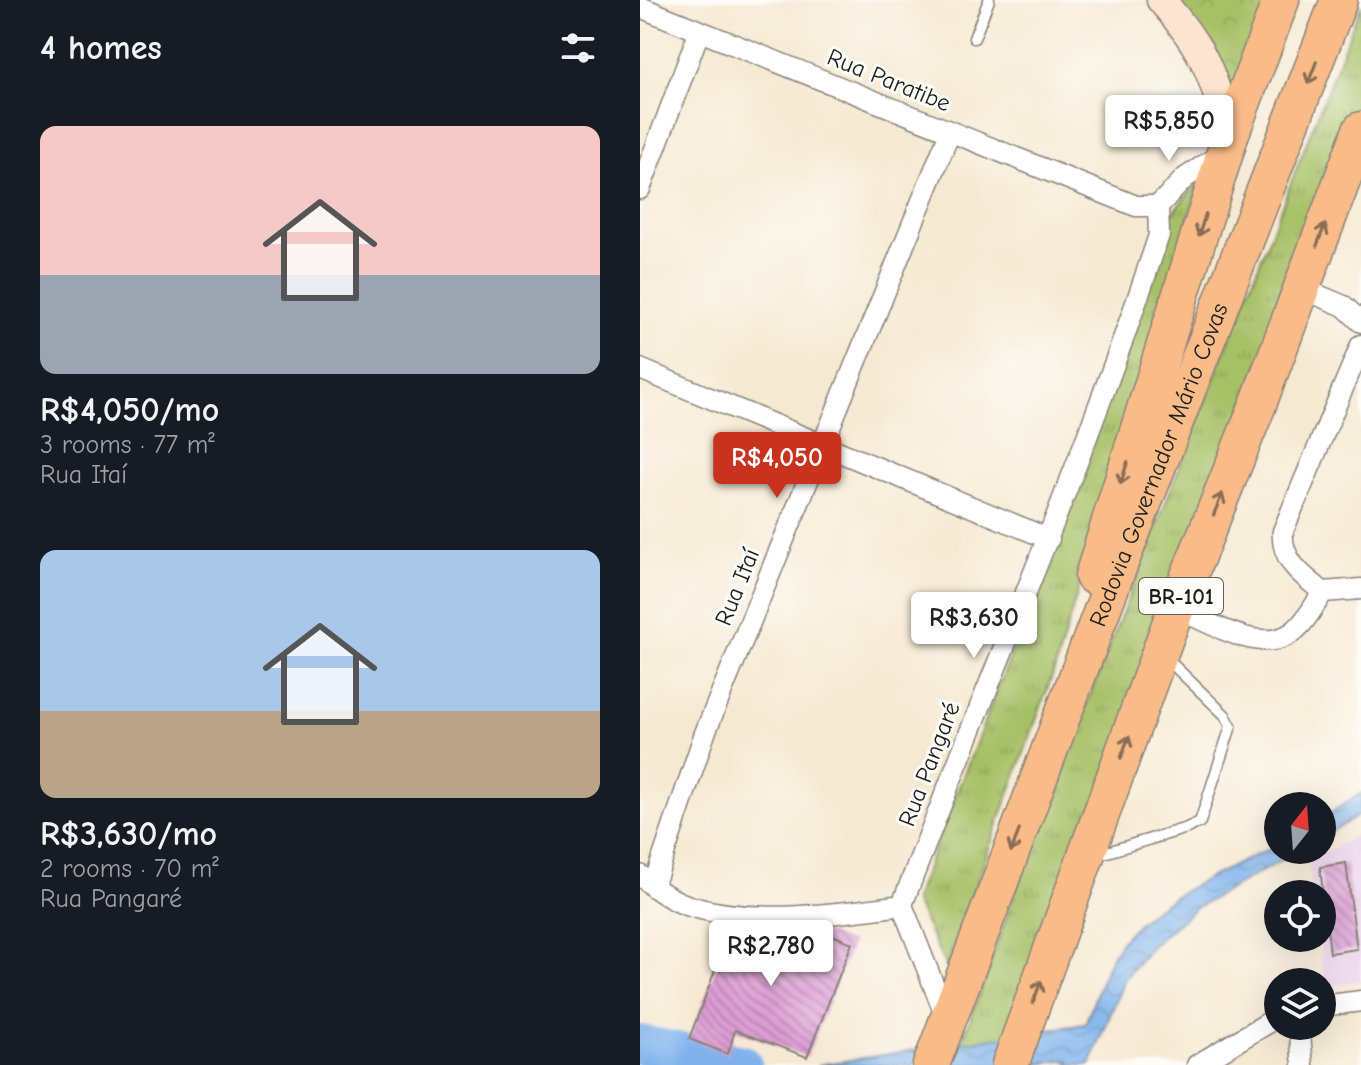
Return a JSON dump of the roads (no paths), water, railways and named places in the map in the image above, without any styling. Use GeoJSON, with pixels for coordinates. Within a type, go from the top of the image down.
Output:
{"type":"FeatureCollection","features":[{"type":"Feature","properties":{"kind":"highway"},"geometry":{"type":"LineString","coordinates":[[1042,768],[1097,559],[1228,145],[1281,0]]}},
{"type":"Feature","properties":{"kind":"highway","name":"Rodovia Governador Mário Covas"},"geometry":{"type":"LineString","coordinates":[[931,1065],[1042,768],[1339,0]]}},
{"type":"Feature","properties":{"kind":"highway","name":"BR-101"},"geometry":{"type":"LineString","coordinates":[[1010,1065],[1176,608],[1361,130]]}},
{"type":"Feature","properties":{"kind":"main road"},"geometry":{"type":"LineString","coordinates":[[1161,0],[1197,44],[1217,86],[1228,145]]}},
{"type":"Feature","properties":{"kind":"street","name":"Rua Paratibe"},"geometry":{"type":"LineString","coordinates":[[640,7],[1119,201],[1136,206],[1158,206]]}},
{"type":"Feature","properties":{"kind":"street"},"geometry":{"type":"LineString","coordinates":[[640,189],[699,32]]}},
{"type":"Feature","properties":{"kind":"street","name":"Rua Itaí"},"geometry":{"type":"LineString","coordinates":[[646,881],[950,132]]}},
{"type":"Feature","properties":{"kind":"street"},"geometry":{"type":"LineString","coordinates":[[1158,206],[1185,178],[1228,145]]}},
{"type":"Feature","properties":{"kind":"street","name":"Rua Pangaré"},"geometry":{"type":"LineString","coordinates":[[902,905],[968,733],[1049,539],[1154,251],[1159,235],[1158,206]]}},
{"type":"Feature","properties":{"kind":"street"},"geometry":{"type":"LineString","coordinates":[[1301,288],[1344,306],[1361,322]]}},
{"type":"Feature","properties":{"kind":"street"},"geometry":{"type":"LineString","coordinates":[[1361,345],[1283,531],[1285,552],[1297,572],[1323,592],[1361,589]]}},
{"type":"Feature","properties":{"kind":"street"},"geometry":{"type":"LineString","coordinates":[[640,369],[1049,539]]}},
{"type":"Feature","properties":{"kind":"street"},"geometry":{"type":"LineString","coordinates":[[1176,608],[1233,633],[1256,640],[1276,641],[1291,634],[1323,592]]}},
{"type":"Feature","properties":{"kind":"street"},"geometry":{"type":"LineString","coordinates":[[646,881],[691,907],[744,914],[827,915],[902,905],[947,1019]]}},
{"type":"Feature","properties":{"kind":"street"},"geometry":{"type":"LineString","coordinates":[[1336,1004],[1361,1001]]}},
{"type":"Feature","properties":{"kind":"street"},"geometry":{"type":"LineString","coordinates":[[1197,1065],[1264,1025]]}},
{"type":"Feature","properties":{"kind":"street"},"geometry":{"type":"LineString","coordinates":[[1300,1040],[1303,1065]]}},
{"type":"Feature","properties":{"kind":"lane"},"geometry":{"type":"LineString","coordinates":[[974,38],[989,0]]}},
{"type":"Feature","properties":{"kind":"lane"},"geometry":{"type":"LineString","coordinates":[[1085,859],[1200,822],[1231,726],[1225,715],[1160,652]]}},
{"type":"Feature","properties":{"kind":"water"},"geometry":{"type":"Polygon","coordinates":[[[1361,793],[1361,814],[1336,829],[1336,810],[1361,793]]]}},
{"type":"Feature","properties":{"kind":"water"},"geometry":{"type":"Polygon","coordinates":[[[1264,851],[1264,864],[1275,864],[1194,909],[1152,945],[1125,978],[1090,1065],[1068,1065],[1070,1060],[1029,1065],[818,1065],[1085,1024],[1112,956],[1125,937],[1142,919],[1186,890],[1264,851]]]}},
{"type":"Feature","properties":{"kind":"waterway"},"geometry":{"type":"LineString","coordinates":[[640,1045],[742,1065]]}}]}
